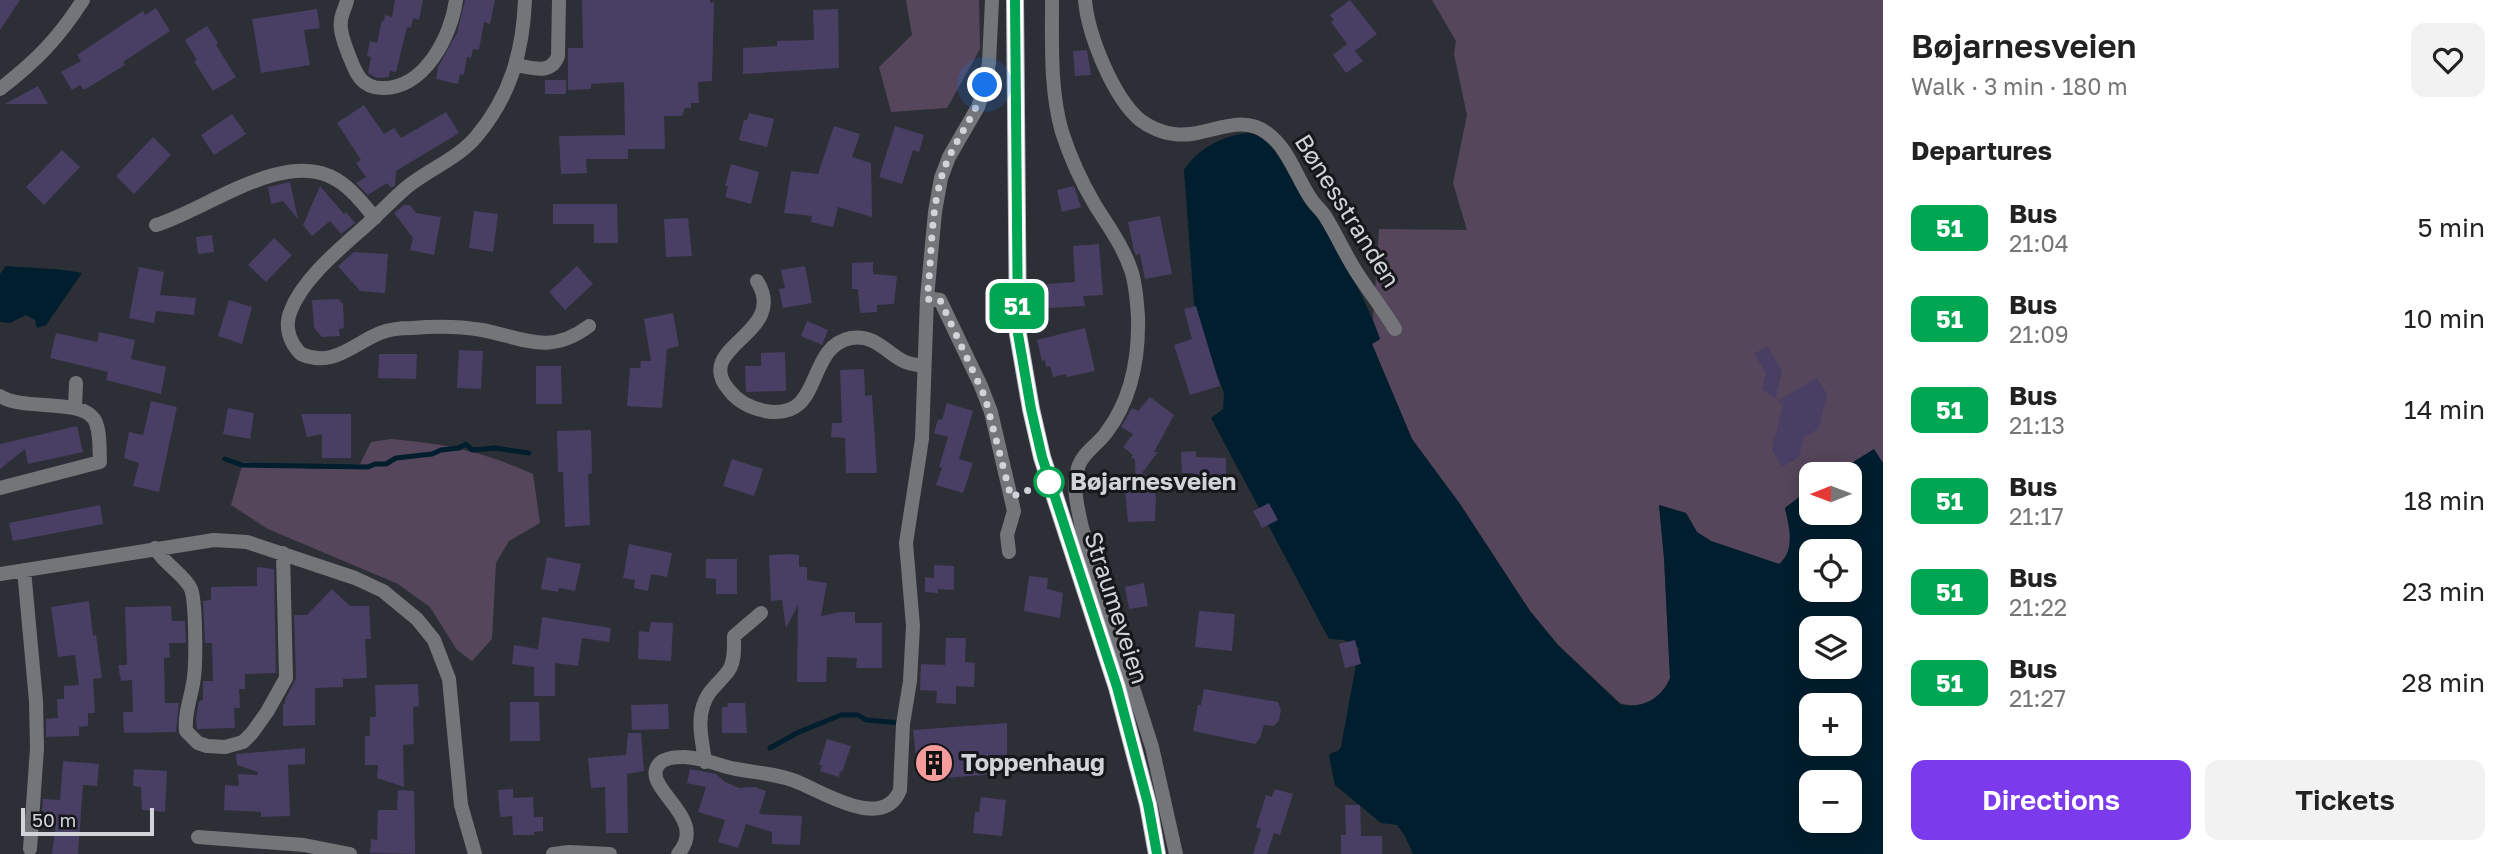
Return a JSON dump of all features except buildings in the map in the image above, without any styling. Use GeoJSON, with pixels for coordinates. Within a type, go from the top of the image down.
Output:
{"type":"FeatureCollection","features":[{"type":"Feature","properties":{"kind":"main road","name":"Straumeveien"},"geometry":{"type":"LineString","coordinates":[[1015,0],[1018,334],[1042,457],[1117,687],[1148,804],[1157,854]]}},
{"type":"Feature","properties":{"kind":"street"},"geometry":{"type":"LineString","coordinates":[[0,89],[41,56],[83,0]]}},
{"type":"Feature","properties":{"kind":"street"},"geometry":{"type":"LineString","coordinates":[[347,0],[341,21],[347,50],[356,74],[370,86],[391,88],[410,82],[436,52],[454,17],[456,0]]}},
{"type":"Feature","properties":{"kind":"street"},"geometry":{"type":"LineString","coordinates":[[525,0],[524,23],[516,65],[503,97],[474,139],[441,166],[408,187],[328,261],[295,301],[290,311],[288,330],[295,348],[301,354],[316,358],[346,353],[374,336],[394,329],[464,328],[548,344],[572,338],[589,326]]}},
{"type":"Feature","properties":{"kind":"street"},"geometry":{"type":"LineString","coordinates":[[516,65],[545,69],[556,62],[559,0]]}},
{"type":"Feature","properties":{"kind":"street"},"geometry":{"type":"LineString","coordinates":[[678,854],[684,847],[684,820],[678,807],[660,789],[655,771],[659,764],[674,758],[687,757],[798,782],[854,807],[873,808],[887,805],[898,796],[914,626],[906,543],[922,439],[927,299],[935,212],[941,178],[949,157],[978,107],[985,85],[989,63],[992,0]]}},
{"type":"Feature","properties":{"kind":"street"},"geometry":{"type":"LineString","coordinates":[[1052,0],[1055,86],[1062,132],[1079,175],[1117,237],[1132,271],[1137,311],[1137,359],[1132,382],[1111,426],[1079,465],[1076,502],[1152,747],[1176,854]]}},
{"type":"Feature","properties":{"kind":"street","name":"Bønesstranden"},"geometry":{"type":"LineString","coordinates":[[1085,0],[1090,26],[1112,81],[1140,120],[1175,135],[1241,124],[1258,126],[1281,145],[1352,265],[1395,330]]}},
{"type":"Feature","properties":{"kind":"street"},"geometry":{"type":"LineString","coordinates":[[156,225],[254,182],[298,171],[319,173],[339,181],[375,218]]}},
{"type":"Feature","properties":{"kind":"street"},"geometry":{"type":"LineString","coordinates":[[757,281],[763,296],[763,314],[759,322],[728,351],[721,368],[725,386],[743,403],[770,412],[790,409],[808,394],[826,351],[833,344],[850,338],[869,339],[880,343],[903,361],[924,366]]}},
{"type":"Feature","properties":{"kind":"street"},"geometry":{"type":"LineString","coordinates":[[927,299],[940,300],[991,412],[1014,511],[1007,536],[1009,552]]}},
{"type":"Feature","properties":{"kind":"street"},"geometry":{"type":"LineString","coordinates":[[75,408],[76,383]]}},
{"type":"Feature","properties":{"kind":"street"},"geometry":{"type":"LineString","coordinates":[[0,396],[23,404],[75,408],[94,418],[100,462],[0,488]]}},
{"type":"Feature","properties":{"kind":"street"},"geometry":{"type":"LineString","coordinates":[[0,574],[214,540],[247,542],[383,591],[417,619],[434,640],[449,679],[461,805],[475,854]]}},
{"type":"Feature","properties":{"kind":"street"},"geometry":{"type":"LineString","coordinates":[[155,548],[161,558],[192,590],[194,676],[185,716],[187,731],[198,743],[216,746],[236,744],[252,733],[286,678],[283,553]]}},
{"type":"Feature","properties":{"kind":"street"},"geometry":{"type":"LineString","coordinates":[[24,570],[36,701],[37,748],[30,849]]}},
{"type":"Feature","properties":{"kind":"street"},"geometry":{"type":"LineString","coordinates":[[705,762],[701,729],[703,705],[714,684],[730,668],[734,636],[761,613]]}},
{"type":"Feature","properties":{"kind":"street"},"geometry":{"type":"LineString","coordinates":[[198,837],[304,845],[350,854]]}},
{"type":"Feature","properties":{"kind":"street"},"geometry":{"type":"LineString","coordinates":[[553,854],[610,854]]}},
{"type":"Feature","properties":{"kind":"shaded area"},"geometry":{"type":"Polygon","coordinates":[[[906,0],[979,0],[980,49],[947,108],[891,112],[879,67],[912,35],[906,0]]]}},
{"type":"Feature","properties":{"kind":"shaded area"},"geometry":{"type":"Polygon","coordinates":[[[1432,0],[1883,0],[1883,463],[1873,450],[1854,462],[1799,462],[1799,497],[1785,508],[1789,545],[1788,552],[1779,564],[1711,541],[1697,532],[1686,513],[1659,505],[1670,678],[1656,697],[1636,705],[1620,703],[1558,645],[1530,611],[1460,504],[1412,439],[1372,344],[1380,339],[1373,320],[1379,229],[1467,230],[1453,183],[1467,115],[1454,54],[1456,41],[1432,0]]]}},
{"type":"Feature","properties":{"kind":"shaded area"},"geometry":{"type":"Polygon","coordinates":[[[391,439],[463,450],[533,474],[540,523],[509,541],[496,563],[492,639],[472,661],[457,650],[430,607],[398,584],[268,529],[231,505],[243,462],[312,469],[360,464],[371,442],[391,439]]]}},
{"type":"Feature","properties":{"kind":"water"},"geometry":{"type":"Polygon","coordinates":[[[1249,133],[1260,136],[1273,148],[1346,265],[1370,314],[1380,339],[1372,344],[1412,439],[1460,504],[1530,611],[1558,645],[1620,704],[1636,705],[1650,701],[1662,691],[1670,678],[1659,505],[1686,513],[1697,532],[1711,541],[1779,564],[1788,552],[1789,545],[1785,508],[1799,497],[1799,525],[1862,525],[1862,462],[1853,462],[1874,449],[1883,463],[1883,854],[1413,854],[1397,825],[1381,823],[1335,785],[1329,756],[1341,747],[1359,648],[1344,640],[1329,639],[1211,418],[1223,409],[1224,393],[1195,317],[1184,170],[1204,149],[1221,140],[1249,133]]]}},
{"type":"Feature","properties":{"kind":"water"},"geometry":{"type":"Polygon","coordinates":[[[6,266],[82,273],[46,325],[37,328],[35,320],[26,315],[10,323],[0,322],[0,274],[6,266]]]}},
{"type":"Feature","properties":{"kind":"waterway"},"geometry":{"type":"LineString","coordinates":[[225,459],[242,465],[368,467],[386,464],[396,458],[432,454],[466,444],[472,450],[495,448],[529,453]]}},
{"type":"Feature","properties":{"kind":"waterway"},"geometry":{"type":"LineString","coordinates":[[770,748],[799,732],[841,715],[858,715],[866,720],[901,723]]}},
{"type":"Feature","properties":{"kind":"bus line","name":"51"},"geometry":{"type":"LineString","coordinates":[[1015,0],[1018,334],[1042,457],[1117,687],[1148,804],[1157,854]]}},
{"type":"Feature","properties":{"kind":"place","name":"Bøjarnesveien"},"geometry":{"type":"Point","coordinates":[1049,482]}},
{"type":"Feature","properties":{"kind":"place","name":"Toppenhaug"},"geometry":{"type":"Point","coordinates":[934,763]}},
{"type":"Feature","properties":{"kind":"route"},"geometry":{"type":"LineString","coordinates":[[985,85],[978,107],[949,157],[941,178],[927,299],[940,300],[985,397],[1011,497],[1049,482]]}}]}
